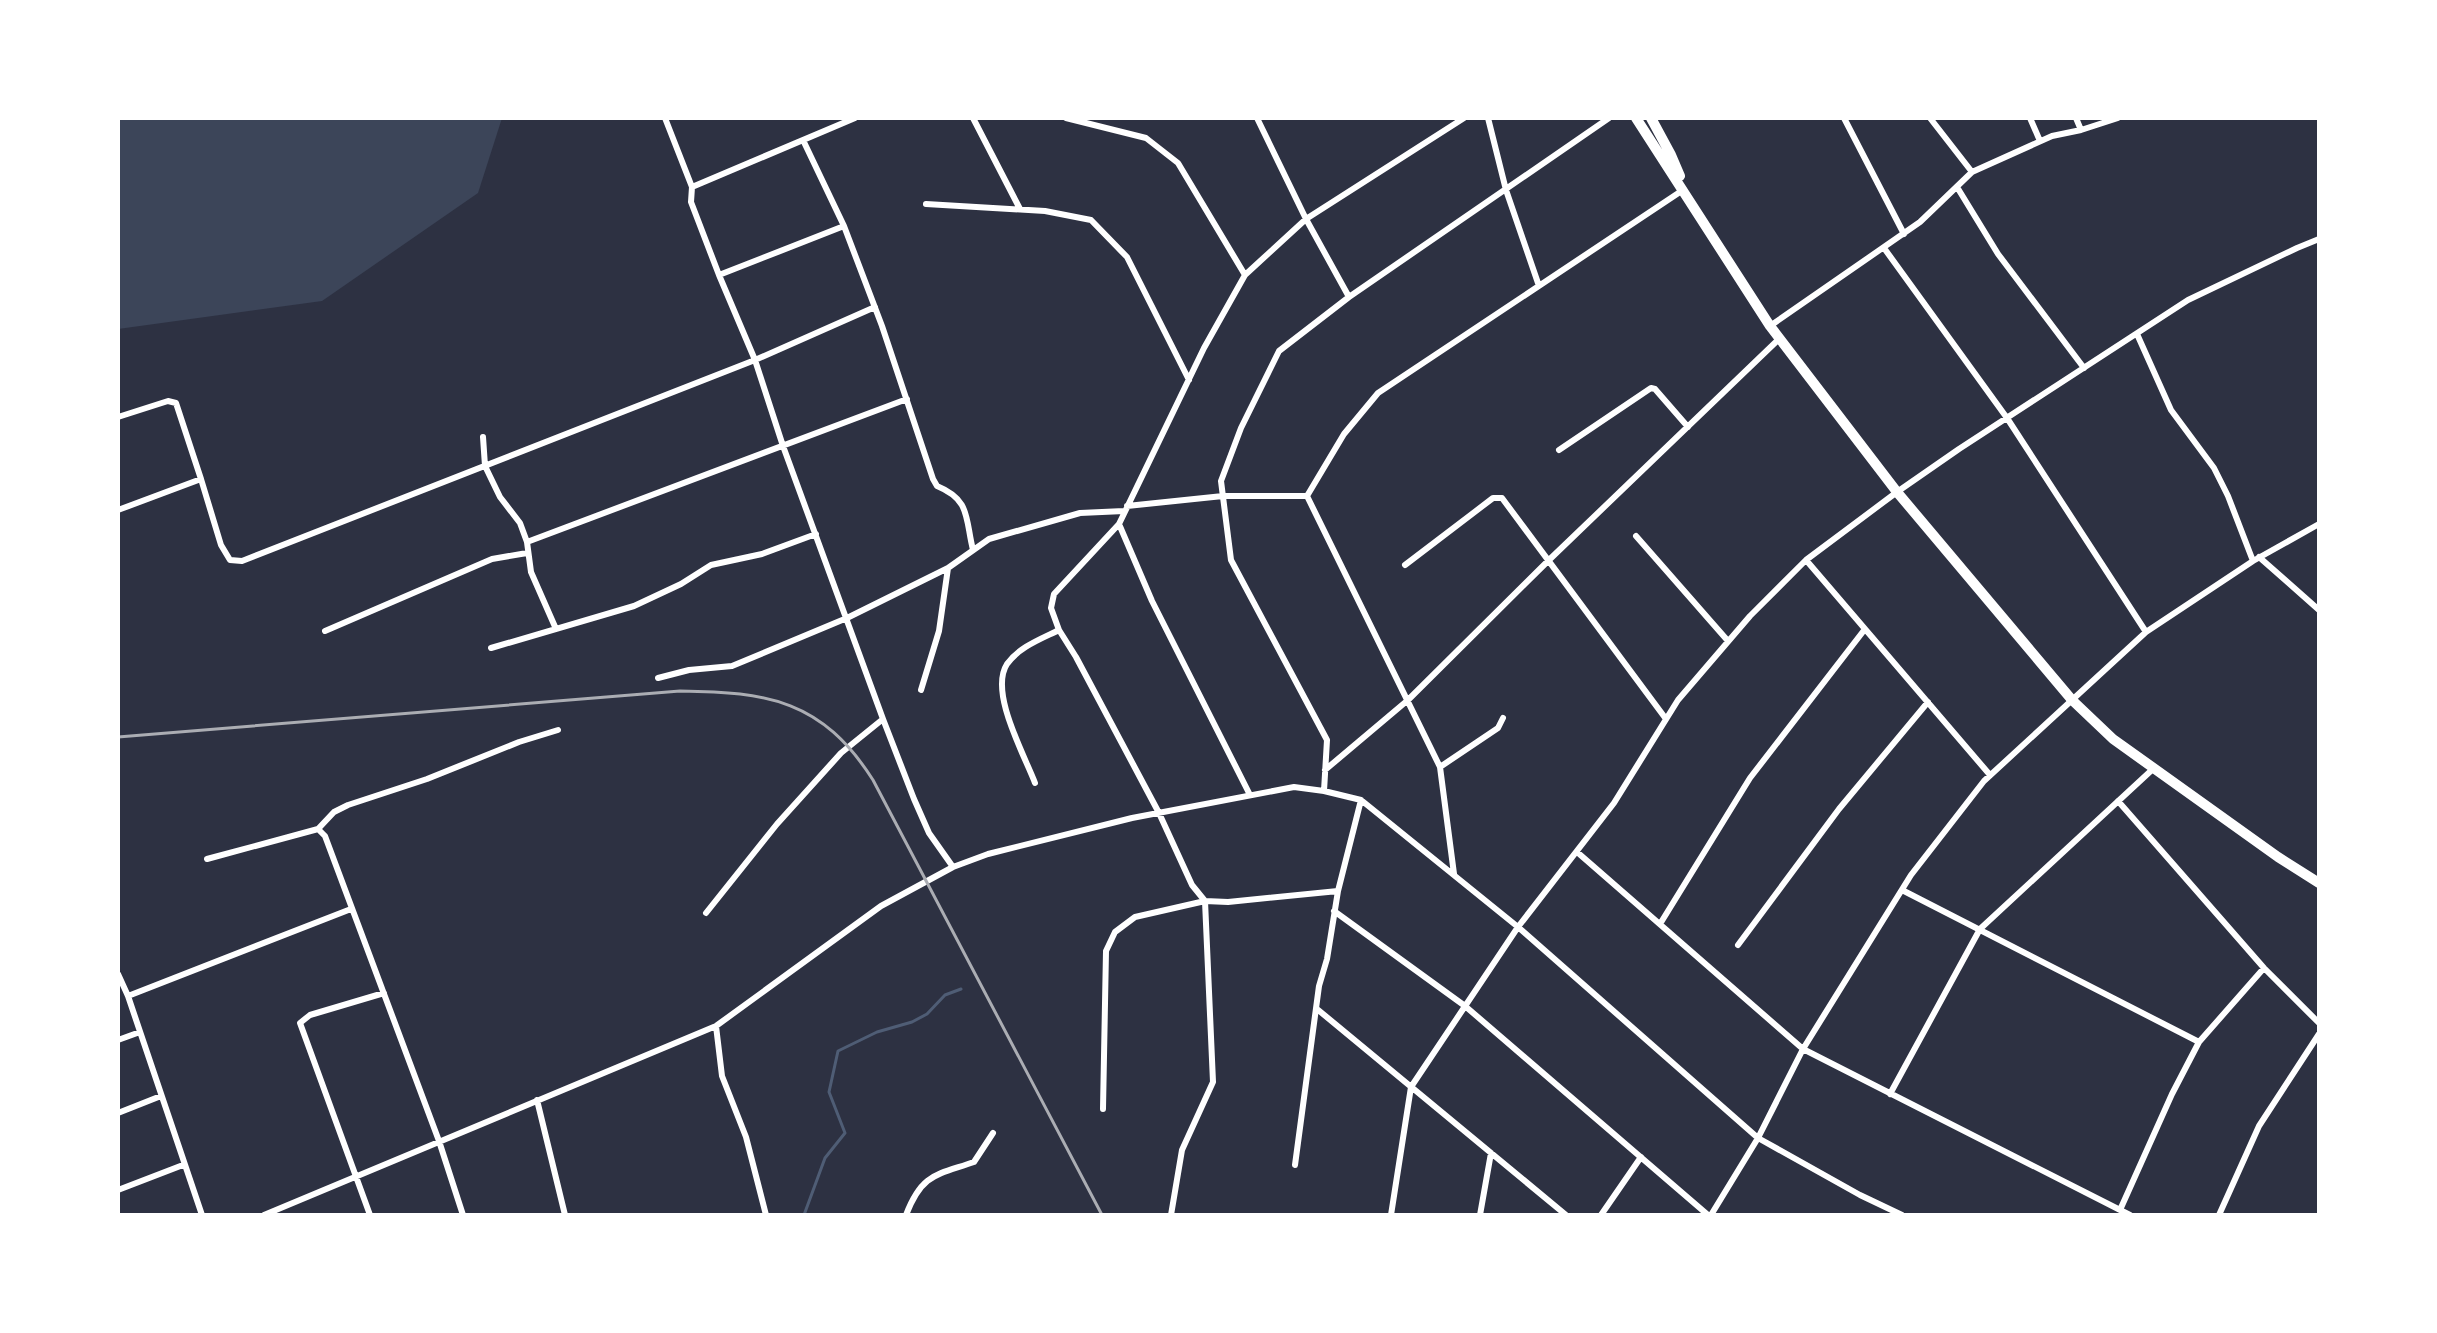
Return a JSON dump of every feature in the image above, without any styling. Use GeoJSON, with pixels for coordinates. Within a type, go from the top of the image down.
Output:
{"type":"FeatureCollection","features":[{"type":"Feature","properties":{"kind":"highway"},"geometry":{"type":"LineString","coordinates":[[1636,118],[1779,339],[1897,492],[2072,700],[2113,739],[2319,883]]}},
{"type":"Feature","properties":{"kind":"highway"},"geometry":{"type":"LineString","coordinates":[[1651,118],[1671,155],[1683,190]]}},
{"type":"Feature","properties":{"kind":"street"},"geometry":{"type":"LineString","coordinates":[[665,118],[692,187],[691,202],[755,360],[783,446],[883,719],[929,833],[953,867]]}},
{"type":"Feature","properties":{"kind":"street"},"geometry":{"type":"LineString","coordinates":[[692,187],[855,118]]}},
{"type":"Feature","properties":{"kind":"street"},"geometry":{"type":"LineString","coordinates":[[973,118],[1020,209]]}},
{"type":"Feature","properties":{"kind":"street"},"geometry":{"type":"LineString","coordinates":[[1066,118],[1146,138],[1178,163],[1245,275]]}},
{"type":"Feature","properties":{"kind":"street"},"geometry":{"type":"LineString","coordinates":[[1257,118],[1306,219],[1349,297]]}},
{"type":"Feature","properties":{"kind":"street"},"geometry":{"type":"LineString","coordinates":[[1171,1215],[1182,1150],[1213,1082],[1205,901],[1192,885],[1159,813],[1059,630],[1051,608],[1054,594],[1119,524],[1189,380],[1245,275],[1306,219],[1464,118]]}},
{"type":"Feature","properties":{"kind":"street"},"geometry":{"type":"LineString","coordinates":[[1488,118],[1506,190],[1539,286]]}},
{"type":"Feature","properties":{"kind":"street"},"geometry":{"type":"LineString","coordinates":[[1324,791],[1327,740],[1231,560],[1221,481],[1241,428],[1279,351],[1349,297],[1609,118]]}},
{"type":"Feature","properties":{"kind":"street"},"geometry":{"type":"LineString","coordinates":[[1844,118],[1904,234]]}},
{"type":"Feature","properties":{"kind":"street"},"geometry":{"type":"LineString","coordinates":[[1930,118],[1972,172]]}},
{"type":"Feature","properties":{"kind":"street"},"geometry":{"type":"LineString","coordinates":[[2030,118],[2040,141]]}},
{"type":"Feature","properties":{"kind":"street"},"geometry":{"type":"LineString","coordinates":[[2076,118],[2081,130]]}},
{"type":"Feature","properties":{"kind":"street"},"geometry":{"type":"LineString","coordinates":[[1770,326],[1920,222],[1972,172],[2052,136],[2118,118]]}},
{"type":"Feature","properties":{"kind":"street"},"geometry":{"type":"LineString","coordinates":[[803,140],[844,226],[937,486],[951,492],[964,505],[973,550]]}},
{"type":"Feature","properties":{"kind":"street"},"geometry":{"type":"LineString","coordinates":[[1957,187],[1998,254],[2084,368]]}},
{"type":"Feature","properties":{"kind":"street"},"geometry":{"type":"LineString","coordinates":[[1307,496],[1344,434],[1378,393],[1683,190]]}},
{"type":"Feature","properties":{"kind":"street"},"geometry":{"type":"LineString","coordinates":[[926,204],[1045,211],[1091,220],[1127,257],[1189,380]]}},
{"type":"Feature","properties":{"kind":"street"},"geometry":{"type":"LineString","coordinates":[[719,275],[844,226]]}},
{"type":"Feature","properties":{"kind":"street"},"geometry":{"type":"LineString","coordinates":[[1391,1215],[1411,1087],[1518,927],[1614,803],[1678,700],[1750,616],[1806,560],[1897,492],[2007,418],[2188,300],[2319,239]]}},
{"type":"Feature","properties":{"kind":"street"},"geometry":{"type":"LineString","coordinates":[[1884,248],[2007,418],[2146,632]]}},
{"type":"Feature","properties":{"kind":"street"},"geometry":{"type":"LineString","coordinates":[[118,417],[168,401],[176,403],[221,545],[230,560],[242,561],[755,360],[875,307]]}},
{"type":"Feature","properties":{"kind":"street"},"geometry":{"type":"LineString","coordinates":[[2137,334],[2171,410],[2214,468],[2256,559],[2319,610]]}},
{"type":"Feature","properties":{"kind":"street"},"geometry":{"type":"LineString","coordinates":[[1325,770],[1408,700],[1779,339]]}},
{"type":"Feature","properties":{"kind":"street"},"geometry":{"type":"LineString","coordinates":[[1559,450],[1651,388],[1688,427]]}},
{"type":"Feature","properties":{"kind":"street"},"geometry":{"type":"LineString","coordinates":[[527,542],[907,399]]}},
{"type":"Feature","properties":{"kind":"street"},"geometry":{"type":"LineString","coordinates":[[483,437],[485,466],[500,497],[520,523],[527,542],[531,572],[556,629]]}},
{"type":"Feature","properties":{"kind":"street"},"geometry":{"type":"LineString","coordinates":[[118,510],[201,479]]}},
{"type":"Feature","properties":{"kind":"street"},"geometry":{"type":"LineString","coordinates":[[658,678],[689,670],[732,666],[847,618],[948,568],[989,539],[1080,513],[1223,496],[1307,496]]}},
{"type":"Feature","properties":{"kind":"street"},"geometry":{"type":"LineString","coordinates":[[1307,496],[1440,767],[1454,874]]}},
{"type":"Feature","properties":{"kind":"street"},"geometry":{"type":"LineString","coordinates":[[1405,565],[1493,498],[1502,498],[1666,719]]}},
{"type":"Feature","properties":{"kind":"street"},"geometry":{"type":"LineString","coordinates":[[1119,524],[1152,601],[1250,795]]}},
{"type":"Feature","properties":{"kind":"street"},"geometry":{"type":"LineString","coordinates":[[1334,911],[1465,1006],[1710,1215],[1758,1138],[1803,1049],[1902,890],[1990,775],[2146,632],[2256,559],[2319,524]]}},
{"type":"Feature","properties":{"kind":"street"},"geometry":{"type":"LineString","coordinates":[[491,648],[634,606],[681,584],[711,565],[762,554],[816,534]]}},
{"type":"Feature","properties":{"kind":"street"},"geometry":{"type":"LineString","coordinates":[[1636,536],[1728,641]]}},
{"type":"Feature","properties":{"kind":"street"},"geometry":{"type":"LineString","coordinates":[[325,631],[492,559],[527,553]]}},
{"type":"Feature","properties":{"kind":"street"},"geometry":{"type":"LineString","coordinates":[[1806,560],[1990,775]]}},
{"type":"Feature","properties":{"kind":"street"},"geometry":{"type":"LineString","coordinates":[[921,690],[939,631],[948,568]]}},
{"type":"Feature","properties":{"kind":"street"},"geometry":{"type":"LineString","coordinates":[[1660,924],[1750,778],[1865,629]]}},
{"type":"Feature","properties":{"kind":"street"},"geometry":{"type":"LineString","coordinates":[[1035,783],[1003,701],[1001,682],[1006,665],[1023,648],[1059,630]]}},
{"type":"Feature","properties":{"kind":"street"},"geometry":{"type":"LineString","coordinates":[[1738,945],[1839,809],[1928,702]]}},
{"type":"Feature","properties":{"kind":"street"},"geometry":{"type":"LineString","coordinates":[[1440,767],[1498,728],[1503,718]]}},
{"type":"Feature","properties":{"kind":"street"},"geometry":{"type":"LineString","coordinates":[[706,913],[777,824],[841,753],[883,719]]}},
{"type":"Feature","properties":{"kind":"street"},"geometry":{"type":"LineString","coordinates":[[207,859],[318,829],[334,812],[348,805],[558,730]]}},
{"type":"Feature","properties":{"kind":"street"},"geometry":{"type":"LineString","coordinates":[[1890,1094],[1980,929],[2154,768]]}},
{"type":"Feature","properties":{"kind":"street"},"geometry":{"type":"LineString","coordinates":[[264,1215],[716,1026],[881,906],[953,867],[988,854],[1159,813],[1294,787],[1361,800],[1518,927],[1758,1138],[1902,1215]]}},
{"type":"Feature","properties":{"kind":"street"},"geometry":{"type":"LineString","coordinates":[[1295,1165],[1319,986],[1361,800]]}},
{"type":"Feature","properties":{"kind":"street"},"geometry":{"type":"LineString","coordinates":[[2118,801],[2264,968],[2319,1023]]}},
{"type":"Feature","properties":{"kind":"street"},"geometry":{"type":"LineString","coordinates":[[318,829],[325,836],[384,993],[463,1215]]}},
{"type":"Feature","properties":{"kind":"street"},"geometry":{"type":"LineString","coordinates":[[1577,852],[1803,1049],[2130,1215]]}},
{"type":"Feature","properties":{"kind":"street"},"geometry":{"type":"LineString","coordinates":[[1902,890],[2199,1042]]}},
{"type":"Feature","properties":{"kind":"street"},"geometry":{"type":"LineString","coordinates":[[1103,1109],[1106,951],[1115,932],[1135,917],[1205,901],[1228,902],[1338,891]]}},
{"type":"Feature","properties":{"kind":"street"},"geometry":{"type":"LineString","coordinates":[[128,996],[351,909]]}},
{"type":"Feature","properties":{"kind":"street"},"geometry":{"type":"LineString","coordinates":[[2120,1210],[2199,1042],[2264,968]]}},
{"type":"Feature","properties":{"kind":"street"},"geometry":{"type":"LineString","coordinates":[[118,974],[202,1215]]}},
{"type":"Feature","properties":{"kind":"street"},"geometry":{"type":"LineString","coordinates":[[370,1215],[300,1023],[310,1015],[384,993]]}},
{"type":"Feature","properties":{"kind":"street"},"geometry":{"type":"LineString","coordinates":[[1317,1009],[1566,1215]]}},
{"type":"Feature","properties":{"kind":"street"},"geometry":{"type":"LineString","coordinates":[[716,1026],[722,1076],[746,1137],[766,1215]]}},
{"type":"Feature","properties":{"kind":"street"},"geometry":{"type":"LineString","coordinates":[[118,1040],[140,1032]]}},
{"type":"Feature","properties":{"kind":"street"},"geometry":{"type":"LineString","coordinates":[[2219,1215],[2259,1126],[2319,1034]]}},
{"type":"Feature","properties":{"kind":"street"},"geometry":{"type":"LineString","coordinates":[[118,1113],[161,1096]]}},
{"type":"Feature","properties":{"kind":"street"},"geometry":{"type":"LineString","coordinates":[[537,1100],[565,1215]]}},
{"type":"Feature","properties":{"kind":"street"},"geometry":{"type":"LineString","coordinates":[[906,1215],[914,1198],[930,1178],[940,1171],[974,1162],[993,1133]]}},
{"type":"Feature","properties":{"kind":"street"},"geometry":{"type":"LineString","coordinates":[[1480,1215],[1491,1153]]}},
{"type":"Feature","properties":{"kind":"street"},"geometry":{"type":"LineString","coordinates":[[1601,1215],[1641,1157]]}},
{"type":"Feature","properties":{"kind":"street"},"geometry":{"type":"LineString","coordinates":[[118,1190],[183,1165]]}},
{"type":"Feature","properties":{"kind":"shaded area"},"geometry":{"type":"Polygon","coordinates":[[[118,118],[502,118],[478,193],[322,301],[118,329],[118,118]]]}},
{"type":"Feature","properties":{"kind":"waterway"},"geometry":{"type":"LineString","coordinates":[[804,1215],[825,1158],[845,1133],[829,1092],[838,1051],[877,1032],[912,1022],[927,1014],[945,995],[961,989]]}},
{"type":"Feature","properties":{"kind":"railway"},"geometry":{"type":"LineString","coordinates":[[118,737],[680,691],[740,694],[766,699],[813,717],[834,732],[873,780],[1102,1215]]}}]}
